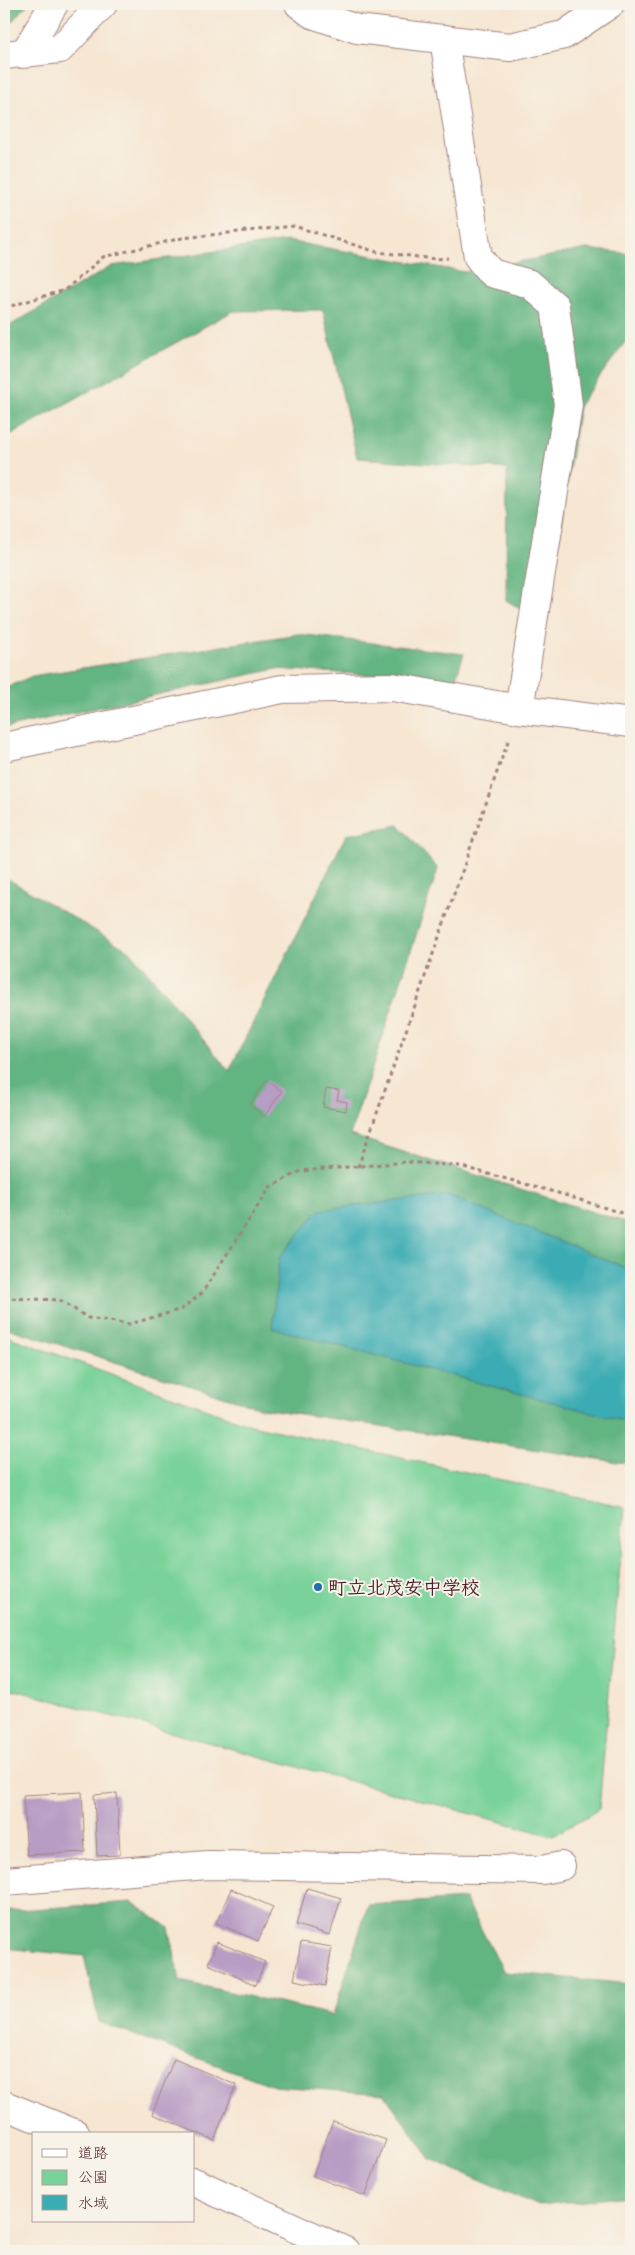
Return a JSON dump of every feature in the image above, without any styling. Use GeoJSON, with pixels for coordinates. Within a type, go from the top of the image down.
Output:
{"type":"FeatureCollection","features":[{"type":"Feature","properties":{"kind":"street"},"geometry":{"type":"LineString","coordinates":[[14,55],[54,4]]}},
{"type":"Feature","properties":{"kind":"street"},"geometry":{"type":"LineString","coordinates":[[14,55],[60,49],[103,4]]}},
{"type":"Feature","properties":{"kind":"street"},"geometry":{"type":"LineString","coordinates":[[299,4],[312,14],[357,29],[510,47],[564,35],[610,4]]}},
{"type":"Feature","properties":{"kind":"street"},"geometry":{"type":"LineString","coordinates":[[444,39],[478,257],[491,273],[530,284],[555,306],[568,405],[519,709]]}},
{"type":"Feature","properties":{"kind":"street"},"geometry":{"type":"LineString","coordinates":[[4,748],[282,689],[392,687],[519,709],[631,723]]}},
{"type":"Feature","properties":{"kind":"street"},"geometry":{"type":"LineString","coordinates":[[4,1881],[208,1865],[542,1870],[561,1866]]}},
{"type":"Feature","properties":{"kind":"street"},"geometry":{"type":"LineString","coordinates":[[4,2106],[71,2132]]}},
{"type":"Feature","properties":{"kind":"street"},"geometry":{"type":"LineString","coordinates":[[195,2182],[345,2251]]}},
{"type":"Feature","properties":{"kind":"path"},"geometry":{"type":"LineString","coordinates":[[4,308],[64,290],[103,257],[182,238],[294,226],[378,252],[435,259],[478,257]]}},
{"type":"Feature","properties":{"kind":"path"},"geometry":{"type":"LineString","coordinates":[[358,1167],[519,709]]}},
{"type":"Feature","properties":{"kind":"path"},"geometry":{"type":"LineString","coordinates":[[4,1298],[60,1300],[88,1318],[130,1324],[182,1309],[202,1293],[270,1187],[302,1171],[408,1162],[459,1166],[558,1192],[631,1216]]}},
{"type":"Feature","properties":{"kind":"green space"},"geometry":{"type":"Polygon","coordinates":[[[4,4],[28,4],[4,30],[4,4]]]}},
{"type":"Feature","properties":{"kind":"green space"},"geometry":{"type":"Polygon","coordinates":[[[287,241],[465,272],[587,249],[631,254],[631,334],[579,405],[546,624],[506,600],[507,469],[357,458],[323,310],[233,311],[8,436],[4,451],[4,329],[112,266],[287,241]]]}},
{"type":"Feature","properties":{"kind":"green space"},"geometry":{"type":"Polygon","coordinates":[[[298,634],[464,654],[455,680],[276,669],[4,728],[4,689],[32,676],[298,634]]]}},
{"type":"Feature","properties":{"kind":"green space"},"geometry":{"type":"Polygon","coordinates":[[[399,825],[438,869],[350,1135],[631,1224],[631,1464],[261,1408],[4,1327],[4,880],[8,879],[131,952],[229,1071],[346,835],[399,825]]]}},
{"type":"Feature","properties":{"kind":"green space","name":"町立北茂安中学校"},"geometry":{"type":"Polygon","coordinates":[[[4,1335],[251,1425],[625,1507],[599,1809],[553,1836],[4,1687],[4,1335]]]}},
{"type":"Feature","properties":{"kind":"green space"},"geometry":{"type":"Polygon","coordinates":[[[465,1899],[504,1972],[631,1984],[631,2196],[539,2206],[431,2159],[384,2094],[274,2086],[99,2022],[84,1956],[4,1948],[4,1911],[132,1902],[169,1928],[180,1981],[333,2015],[368,1905],[465,1899]]]}},
{"type":"Feature","properties":{"kind":"water"},"geometry":{"type":"Polygon","coordinates":[[[448,1195],[631,1270],[631,1423],[272,1328],[279,1258],[319,1210],[448,1195]]]}},
{"type":"Feature","properties":{"kind":"building"},"geometry":{"type":"Polygon","coordinates":[[[267,1080],[282,1091],[264,1117],[250,1105],[267,1080]]]}},
{"type":"Feature","properties":{"kind":"building"},"geometry":{"type":"Polygon","coordinates":[[[326,1089],[339,1091],[337,1100],[347,1102],[346,1111],[323,1107],[326,1089]]]}},
{"type":"Feature","properties":{"kind":"building"},"geometry":{"type":"Polygon","coordinates":[[[82,1792],[85,1852],[27,1855],[23,1795],[82,1792]]]}},
{"type":"Feature","properties":{"kind":"building"},"geometry":{"type":"Polygon","coordinates":[[[117,1793],[120,1855],[97,1856],[94,1795],[117,1793]]]}},
{"type":"Feature","properties":{"kind":"building"},"geometry":{"type":"Polygon","coordinates":[[[307,1888],[341,1898],[330,1935],[296,1925],[307,1888]]]}},
{"type":"Feature","properties":{"kind":"building"},"geometry":{"type":"Polygon","coordinates":[[[231,1889],[273,1907],[258,1941],[216,1923],[231,1889]]]}},
{"type":"Feature","properties":{"kind":"building"},"geometry":{"type":"Polygon","coordinates":[[[217,1942],[265,1962],[256,1985],[208,1964],[217,1942]]]}},
{"type":"Feature","properties":{"kind":"building"},"geometry":{"type":"Polygon","coordinates":[[[301,1942],[332,1947],[325,1986],[294,1980],[301,1942]]]}},
{"type":"Feature","properties":{"kind":"building"},"geometry":{"type":"Polygon","coordinates":[[[174,2059],[236,2085],[214,2140],[152,2114],[174,2059]]]}},
{"type":"Feature","properties":{"kind":"building"},"geometry":{"type":"Polygon","coordinates":[[[333,2121],[386,2140],[365,2196],[313,2176],[333,2121]]]}},
{"type":"Feature","properties":{"kind":"place","name":"町立北茂安中学校"},"geometry":{"type":"Point","coordinates":[318,1587]}}]}
